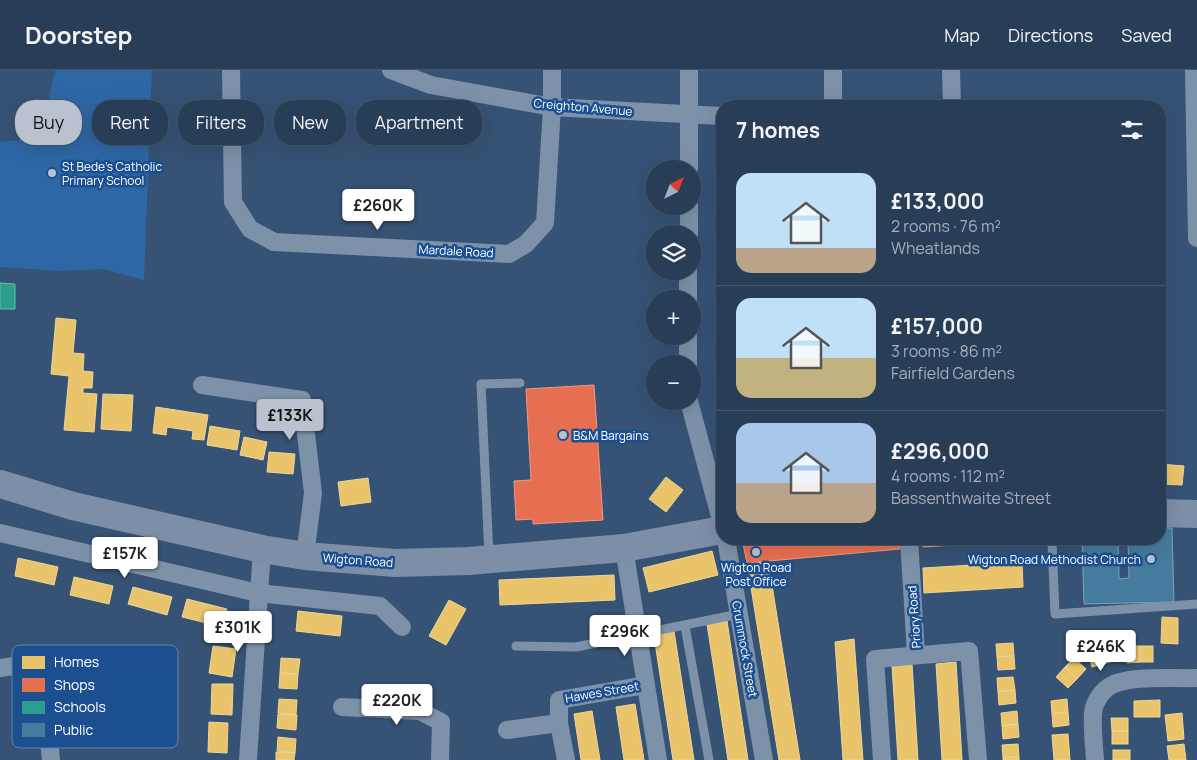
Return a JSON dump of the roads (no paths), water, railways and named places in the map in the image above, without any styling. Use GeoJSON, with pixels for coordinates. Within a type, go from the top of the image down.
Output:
{"type":"FeatureCollection","features":[{"type":"Feature","properties":{"kind":"main road","name":"Wigton Road"},"geometry":{"type":"LineString","coordinates":[[0,484],[73,506],[262,550],[395,564],[489,559],[624,548],[716,531]]}},
{"type":"Feature","properties":{"kind":"main road"},"geometry":{"type":"LineString","coordinates":[[1166,513],[1197,514]]}},
{"type":"Feature","properties":{"kind":"street","name":"Mardale Road"},"geometry":{"type":"LineString","coordinates":[[231,70],[233,202],[250,229],[274,242],[508,254],[526,244],[545,223],[552,107],[552,70]]}},
{"type":"Feature","properties":{"kind":"street","name":"Creighton Avenue"},"geometry":{"type":"LineString","coordinates":[[391,70],[431,85],[552,107],[716,116]]}},
{"type":"Feature","properties":{"kind":"street"},"geometry":{"type":"LineString","coordinates":[[689,70],[689,160]]}},
{"type":"Feature","properties":{"kind":"street"},"geometry":{"type":"LineString","coordinates":[[833,70],[833,100]]}},
{"type":"Feature","properties":{"kind":"street"},"geometry":{"type":"LineString","coordinates":[[951,70],[952,100]]}},
{"type":"Feature","properties":{"kind":"street"},"geometry":{"type":"LineString","coordinates":[[1194,70],[1197,238]]}},
{"type":"Feature","properties":{"kind":"street"},"geometry":{"type":"LineString","coordinates":[[202,385],[302,400],[313,493],[305,556]]}},
{"type":"Feature","properties":{"kind":"street"},"geometry":{"type":"LineString","coordinates":[[691,410],[716,502]]}},
{"type":"Feature","properties":{"kind":"street"},"geometry":{"type":"LineString","coordinates":[[0,533],[258,593],[380,606],[402,627]]}},
{"type":"Feature","properties":{"kind":"street","name":"Crummock Street"},"geometry":{"type":"LineString","coordinates":[[727,545],[764,760]]}},
{"type":"Feature","properties":{"kind":"street","name":"Priory Road"},"geometry":{"type":"LineString","coordinates":[[909,545],[916,654],[970,651],[978,760]]}},
{"type":"Feature","properties":{"kind":"street"},"geometry":{"type":"LineString","coordinates":[[624,548],[658,760]]}},
{"type":"Feature","properties":{"kind":"street"},"geometry":{"type":"LineString","coordinates":[[248,760],[262,550]]}},
{"type":"Feature","properties":{"kind":"street"},"geometry":{"type":"LineString","coordinates":[[882,760],[875,659],[916,654]]}},
{"type":"Feature","properties":{"kind":"street"},"geometry":{"type":"LineString","coordinates":[[1095,760],[1093,713],[1099,697],[1107,688],[1129,680],[1197,678]]}},
{"type":"Feature","properties":{"kind":"street","name":"Hawes Street"},"geometry":{"type":"LineString","coordinates":[[560,723],[559,700],[646,685]]}},
{"type":"Feature","properties":{"kind":"street"},"geometry":{"type":"LineString","coordinates":[[342,707],[420,710],[441,722],[440,760]]}},
{"type":"Feature","properties":{"kind":"street"},"geometry":{"type":"LineString","coordinates":[[507,730],[560,723],[566,760]]}},
{"type":"Feature","properties":{"kind":"lane"},"geometry":{"type":"LineString","coordinates":[[489,559],[481,384],[520,383]]}},
{"type":"Feature","properties":{"kind":"lane"},"geometry":{"type":"LineString","coordinates":[[1052,545],[1055,614],[1197,604]]}},
{"type":"Feature","properties":{"kind":"lane"},"geometry":{"type":"LineString","coordinates":[[516,646],[576,647],[739,614]]}},
{"type":"Feature","properties":{"kind":"lane"},"geometry":{"type":"LineString","coordinates":[[685,626],[709,760]]}},
{"type":"Feature","properties":{"kind":"place","name":"St Bede's Catholic Primary School"},"geometry":{"type":"Point","coordinates":[52,173]}},
{"type":"Feature","properties":{"kind":"place","name":"B&M Bargains"},"geometry":{"type":"Point","coordinates":[563,435]}},
{"type":"Feature","properties":{"kind":"place","name":"Wigton Road Post Office"},"geometry":{"type":"Point","coordinates":[756,552]}},
{"type":"Feature","properties":{"kind":"place","name":"Wigton Road Methodist Church"},"geometry":{"type":"Point","coordinates":[1151,559]}}]}
